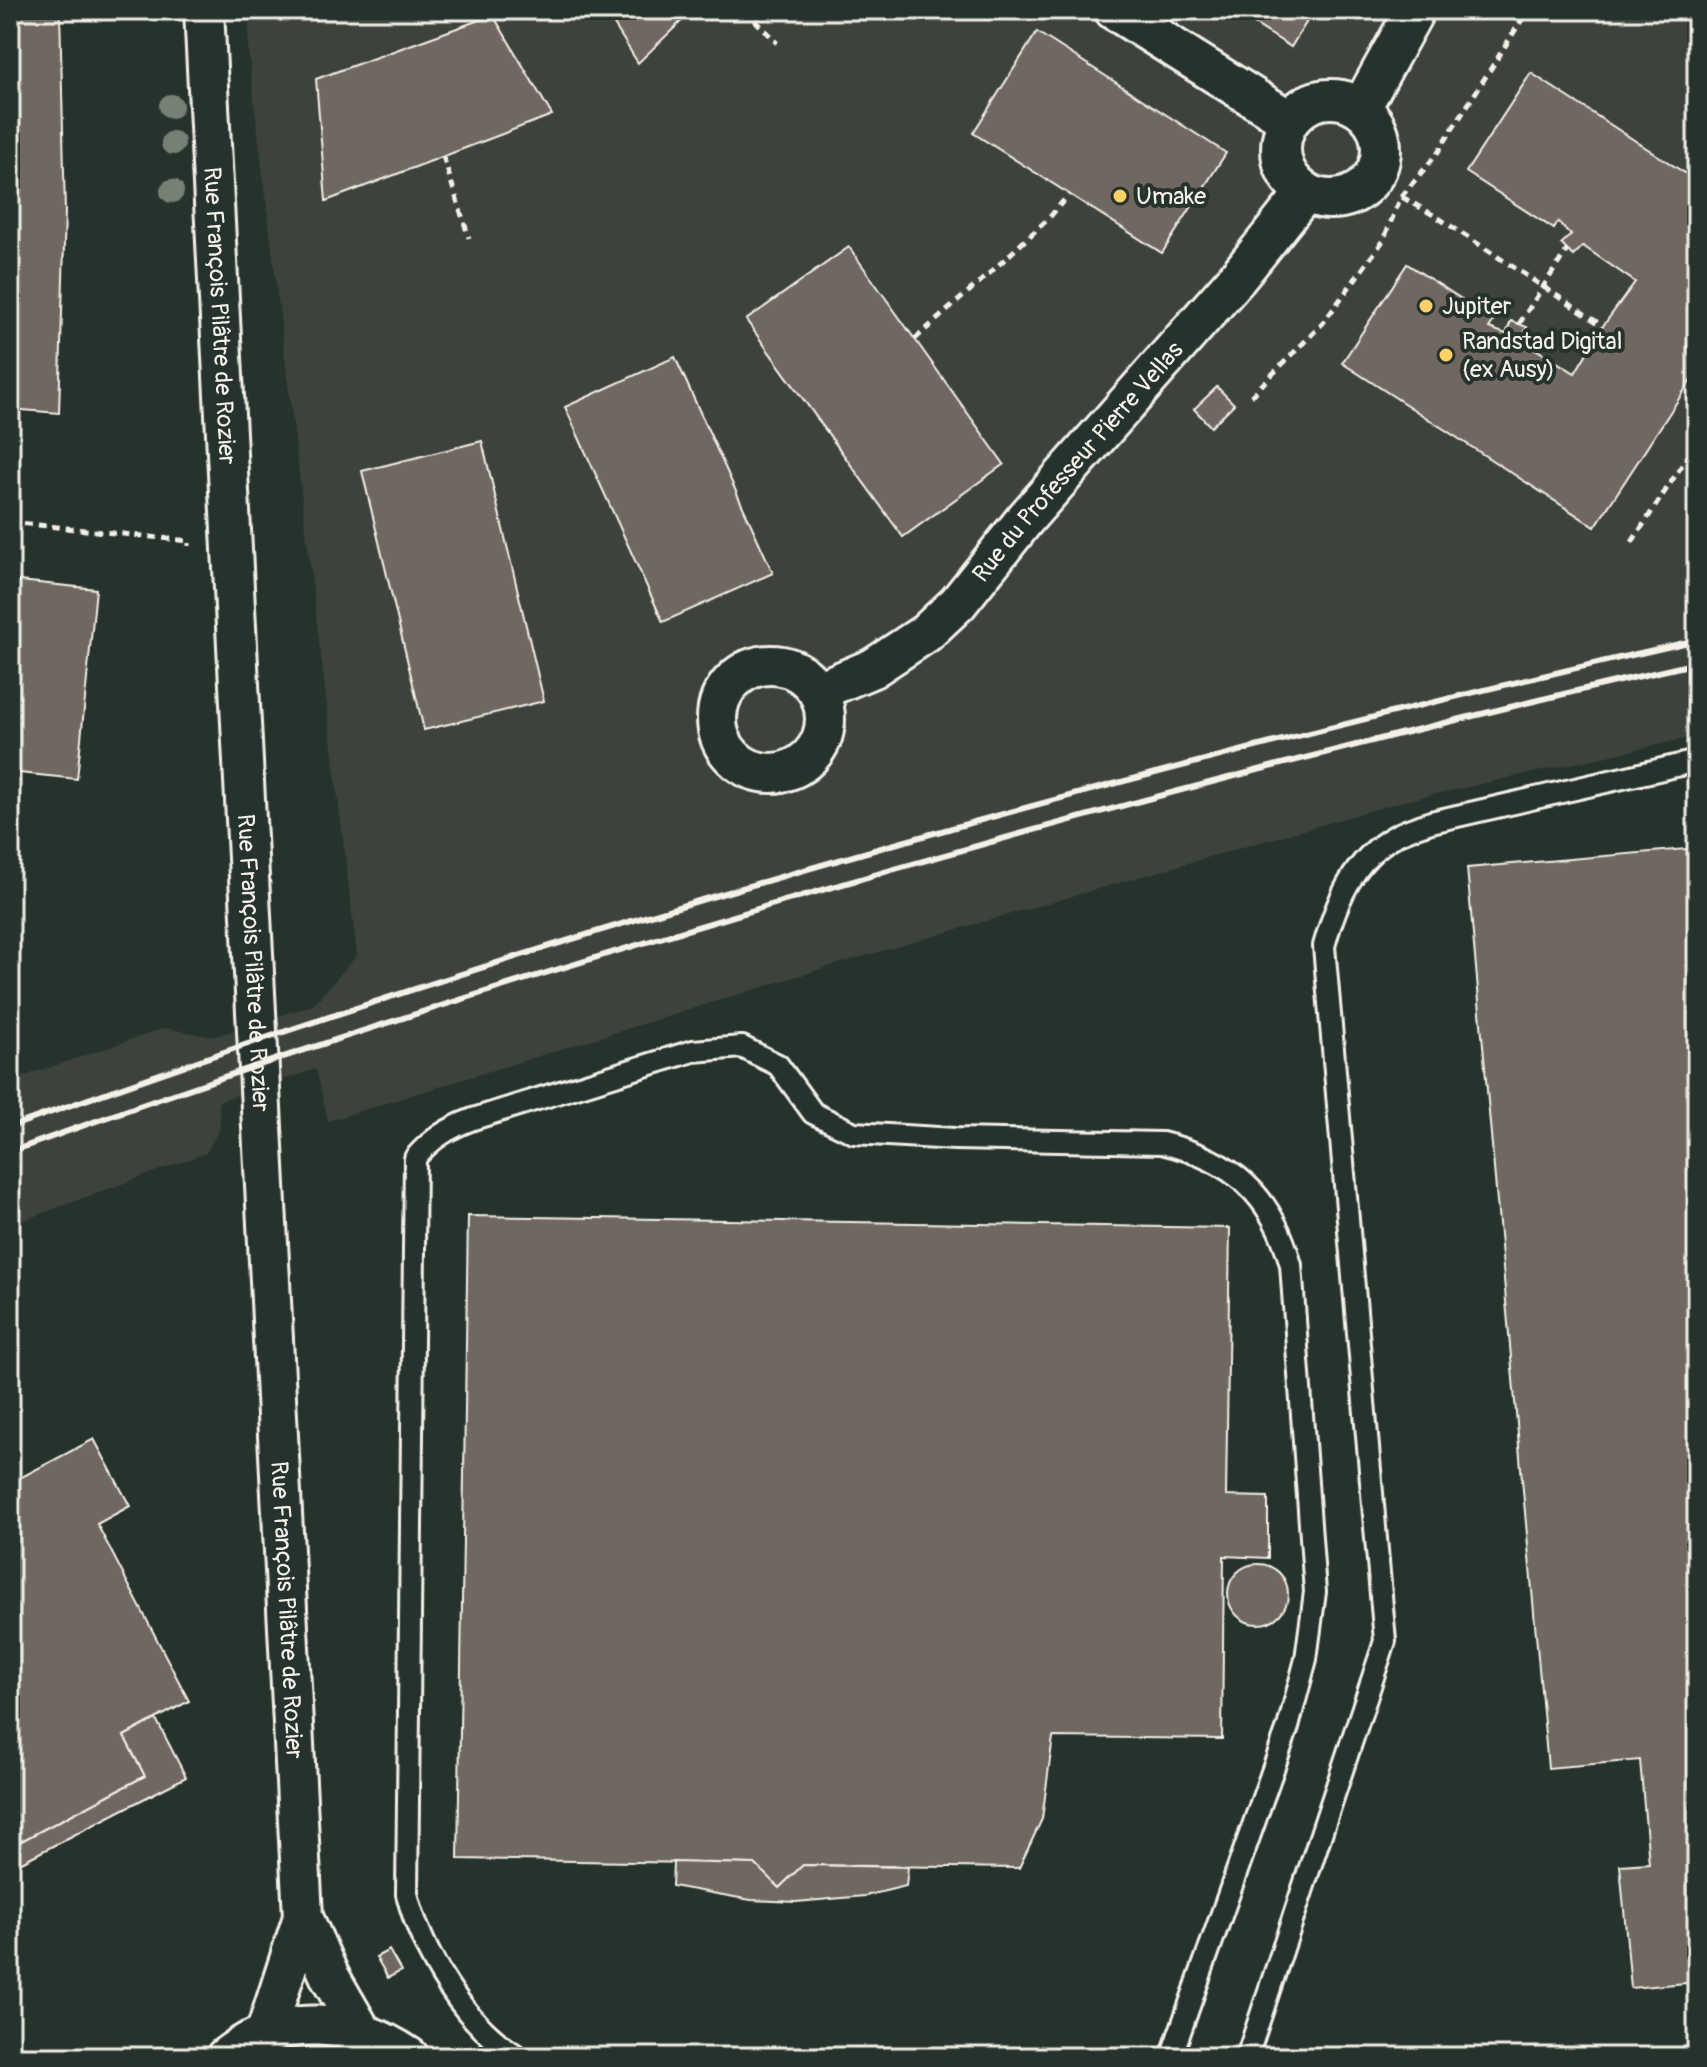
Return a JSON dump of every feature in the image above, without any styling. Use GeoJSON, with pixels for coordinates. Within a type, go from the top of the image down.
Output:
{"type":"FeatureCollection","features":[{"type":"Feature","properties":{"kind":"street","name":"Rue François Pilâtre de Rozier"},"geometry":{"type":"LineString","coordinates":[[204,10],[303,1917],[265,2035]]}},
{"type":"Feature","properties":{"kind":"street"},"geometry":{"type":"LineString","coordinates":[[1114,10],[1289,120]]}},
{"type":"Feature","properties":{"kind":"street"},"geometry":{"type":"LineString","coordinates":[[1361,108],[1415,10]]}},
{"type":"Feature","properties":{"kind":"street"},"geometry":{"type":"LineString","coordinates":[[1320,99],[1344,100],[1361,108],[1373,120],[1381,142],[1380,161],[1373,177],[1346,197],[1320,198],[1305,193],[1290,179],[1281,161],[1281,141],[1289,120],[1298,110],[1320,99]]}},
{"type":"Feature","properties":{"kind":"street","name":"Rue du Professeur Pierre Vellas"},"geometry":{"type":"LineString","coordinates":[[818,691],[873,668],[926,633],[958,603],[1026,518],[1238,277],[1305,193]]}},
{"type":"Feature","properties":{"kind":"street","name":"Rue François Pilâtre de Rozier"},"geometry":{"type":"LineString","coordinates":[[303,1917],[330,1977],[361,2031]]}},
{"type":"Feature","properties":{"kind":"street"},"geometry":{"type":"LineString","coordinates":[[226,2057],[265,2035],[309,2025],[361,2031],[409,2057]]}},
{"type":"Feature","properties":{"kind":"lane"},"geometry":{"type":"LineString","coordinates":[[1247,2057],[1385,1641],[1324,946],[1334,912],[1350,878],[1371,855],[1394,837],[1431,822],[1697,761]]}},
{"type":"Feature","properties":{"kind":"lane"},"geometry":{"type":"LineString","coordinates":[[519,2057],[486,2031],[449,1986],[415,1926],[407,1894],[415,1158],[428,1143],[448,1129],[473,1119],[693,1051],[742,1047],[778,1065],[813,1113],[854,1133],[955,1139],[1162,1143],[1192,1150],[1222,1164],[1247,1184],[1270,1214],[1285,1242],[1291,1265],[1314,1576],[1306,1659],[1288,1727],[1171,2057]]}},
{"type":"Feature","properties":{"kind":"path"},"geometry":{"type":"LineString","coordinates":[[745,10],[777,43]]}},
{"type":"Feature","properties":{"kind":"path"},"geometry":{"type":"LineString","coordinates":[[1251,396],[1323,323],[1383,241],[1401,197],[1436,155],[1528,10]]}},
{"type":"Feature","properties":{"kind":"path"},"geometry":{"type":"LineString","coordinates":[[443,156],[469,238]]}},
{"type":"Feature","properties":{"kind":"path"},"geometry":{"type":"LineString","coordinates":[[915,339],[1049,218],[1069,194]]}},
{"type":"Feature","properties":{"kind":"path"},"geometry":{"type":"LineString","coordinates":[[1401,197],[1437,217],[1603,326]]}},
{"type":"Feature","properties":{"kind":"path"},"geometry":{"type":"LineString","coordinates":[[1519,324],[1567,250]]}},
{"type":"Feature","properties":{"kind":"path"},"geometry":{"type":"LineString","coordinates":[[1632,542],[1697,442]]}},
{"type":"Feature","properties":{"kind":"path"},"geometry":{"type":"LineString","coordinates":[[10,522],[189,541],[190,556]]}},
{"type":"Feature","properties":{"kind":"shaded area"},"geometry":{"type":"Polygon","coordinates":[[[250,10],[1697,10],[1697,736],[1400,802],[837,964],[328,1121],[316,1069],[219,1101],[220,1128],[206,1153],[10,1225],[10,1081],[165,1028],[213,1037],[313,1005],[357,955],[248,50],[250,10]]]}},
{"type":"Feature","properties":{"kind":"building"},"geometry":{"type":"Polygon","coordinates":[[[10,10],[60,10],[65,212],[59,413],[10,409],[10,10]]]}},
{"type":"Feature","properties":{"kind":"building"},"geometry":{"type":"Polygon","coordinates":[[[605,10],[693,10],[638,63],[605,10]]]}},
{"type":"Feature","properties":{"kind":"building"},"geometry":{"type":"Polygon","coordinates":[[[1232,10],[1314,10],[1291,47],[1232,10]]]}},
{"type":"Feature","properties":{"kind":"building"},"geometry":{"type":"Polygon","coordinates":[[[493,15],[552,115],[326,201],[316,79],[493,15]]]}},
{"type":"Feature","properties":{"kind":"building"},"geometry":{"type":"Polygon","coordinates":[[[1037,32],[1226,153],[1162,253],[973,133],[1037,32]]]}},
{"type":"Feature","properties":{"kind":"building","name":"Jupiter"},"geometry":{"type":"Polygon","coordinates":[[[1531,73],[1697,181],[1697,371],[1595,527],[1342,363],[1407,264],[1494,320],[1489,328],[1506,334],[1511,321],[1527,327],[1521,340],[1575,373],[1603,326],[1635,282],[1583,246],[1573,256],[1561,244],[1571,235],[1558,222],[1554,229],[1466,172],[1531,73]]]}},
{"type":"Feature","properties":{"kind":"building"},"geometry":{"type":"Polygon","coordinates":[[[849,247],[1004,464],[903,537],[746,320],[849,247]]]}},
{"type":"Feature","properties":{"kind":"building"},"geometry":{"type":"Polygon","coordinates":[[[675,357],[773,573],[663,622],[565,407],[675,357]]]}},
{"type":"Feature","properties":{"kind":"building"},"geometry":{"type":"Polygon","coordinates":[[[1217,387],[1234,404],[1211,427],[1194,409],[1217,387]]]}},
{"type":"Feature","properties":{"kind":"building"},"geometry":{"type":"Polygon","coordinates":[[[482,441],[544,701],[424,730],[362,471],[482,441]]]}},
{"type":"Feature","properties":{"kind":"building"},"geometry":{"type":"Polygon","coordinates":[[[10,580],[96,589],[77,779],[10,772],[10,580]]]}},
{"type":"Feature","properties":{"kind":"building"},"geometry":{"type":"Polygon","coordinates":[[[1697,848],[1697,1982],[1631,1988],[1620,1865],[1649,1863],[1640,1760],[1548,1768],[1467,868],[1697,848]]]}},
{"type":"Feature","properties":{"kind":"building"},"geometry":{"type":"Polygon","coordinates":[[[468,1216],[1230,1228],[1226,1496],[1268,1497],[1268,1558],[1224,1556],[1222,1739],[1053,1737],[1042,1819],[1019,1868],[803,1865],[779,1888],[755,1864],[458,1859],[468,1216]]]}},
{"type":"Feature","properties":{"kind":"building"},"geometry":{"type":"Polygon","coordinates":[[[94,1439],[130,1506],[97,1524],[189,1701],[124,1736],[145,1776],[10,1847],[10,1483],[94,1439]]]}},
{"type":"Feature","properties":{"kind":"building"},"geometry":{"type":"Polygon","coordinates":[[[1258,1564],[1279,1573],[1288,1594],[1279,1615],[1258,1624],[1237,1615],[1228,1594],[1237,1573],[1258,1564]]]}},
{"type":"Feature","properties":{"kind":"building"},"geometry":{"type":"Polygon","coordinates":[[[156,1719],[186,1777],[10,1868],[10,1847],[145,1776],[124,1736],[156,1719]]]}},
{"type":"Feature","properties":{"kind":"building"},"geometry":{"type":"Polygon","coordinates":[[[673,1862],[755,1864],[779,1888],[803,1865],[908,1867],[906,1886],[865,1896],[796,1902],[751,1900],[672,1886],[673,1862]]]}},
{"type":"Feature","properties":{"kind":"building"},"geometry":{"type":"Polygon","coordinates":[[[389,1950],[401,1971],[388,1978],[376,1957],[389,1950]]]}},
{"type":"Feature","properties":{"kind":"railway"},"geometry":{"type":"LineString","coordinates":[[10,1127],[426,985],[846,858],[1270,743],[1697,640]]}},
{"type":"Feature","properties":{"kind":"railway"},"geometry":{"type":"LineString","coordinates":[[10,1152],[386,1023],[882,873],[1288,762],[1697,663]]}},
{"type":"Feature","properties":{"kind":"place","name":"Umake"},"geometry":{"type":"Point","coordinates":[1120,196]}},
{"type":"Feature","properties":{"kind":"place","name":"Jupiter"},"geometry":{"type":"Point","coordinates":[1426,306]}},
{"type":"Feature","properties":{"kind":"place","name":"Randstad Digital (ex Ausy)"},"geometry":{"type":"Point","coordinates":[1446,355]}}]}
